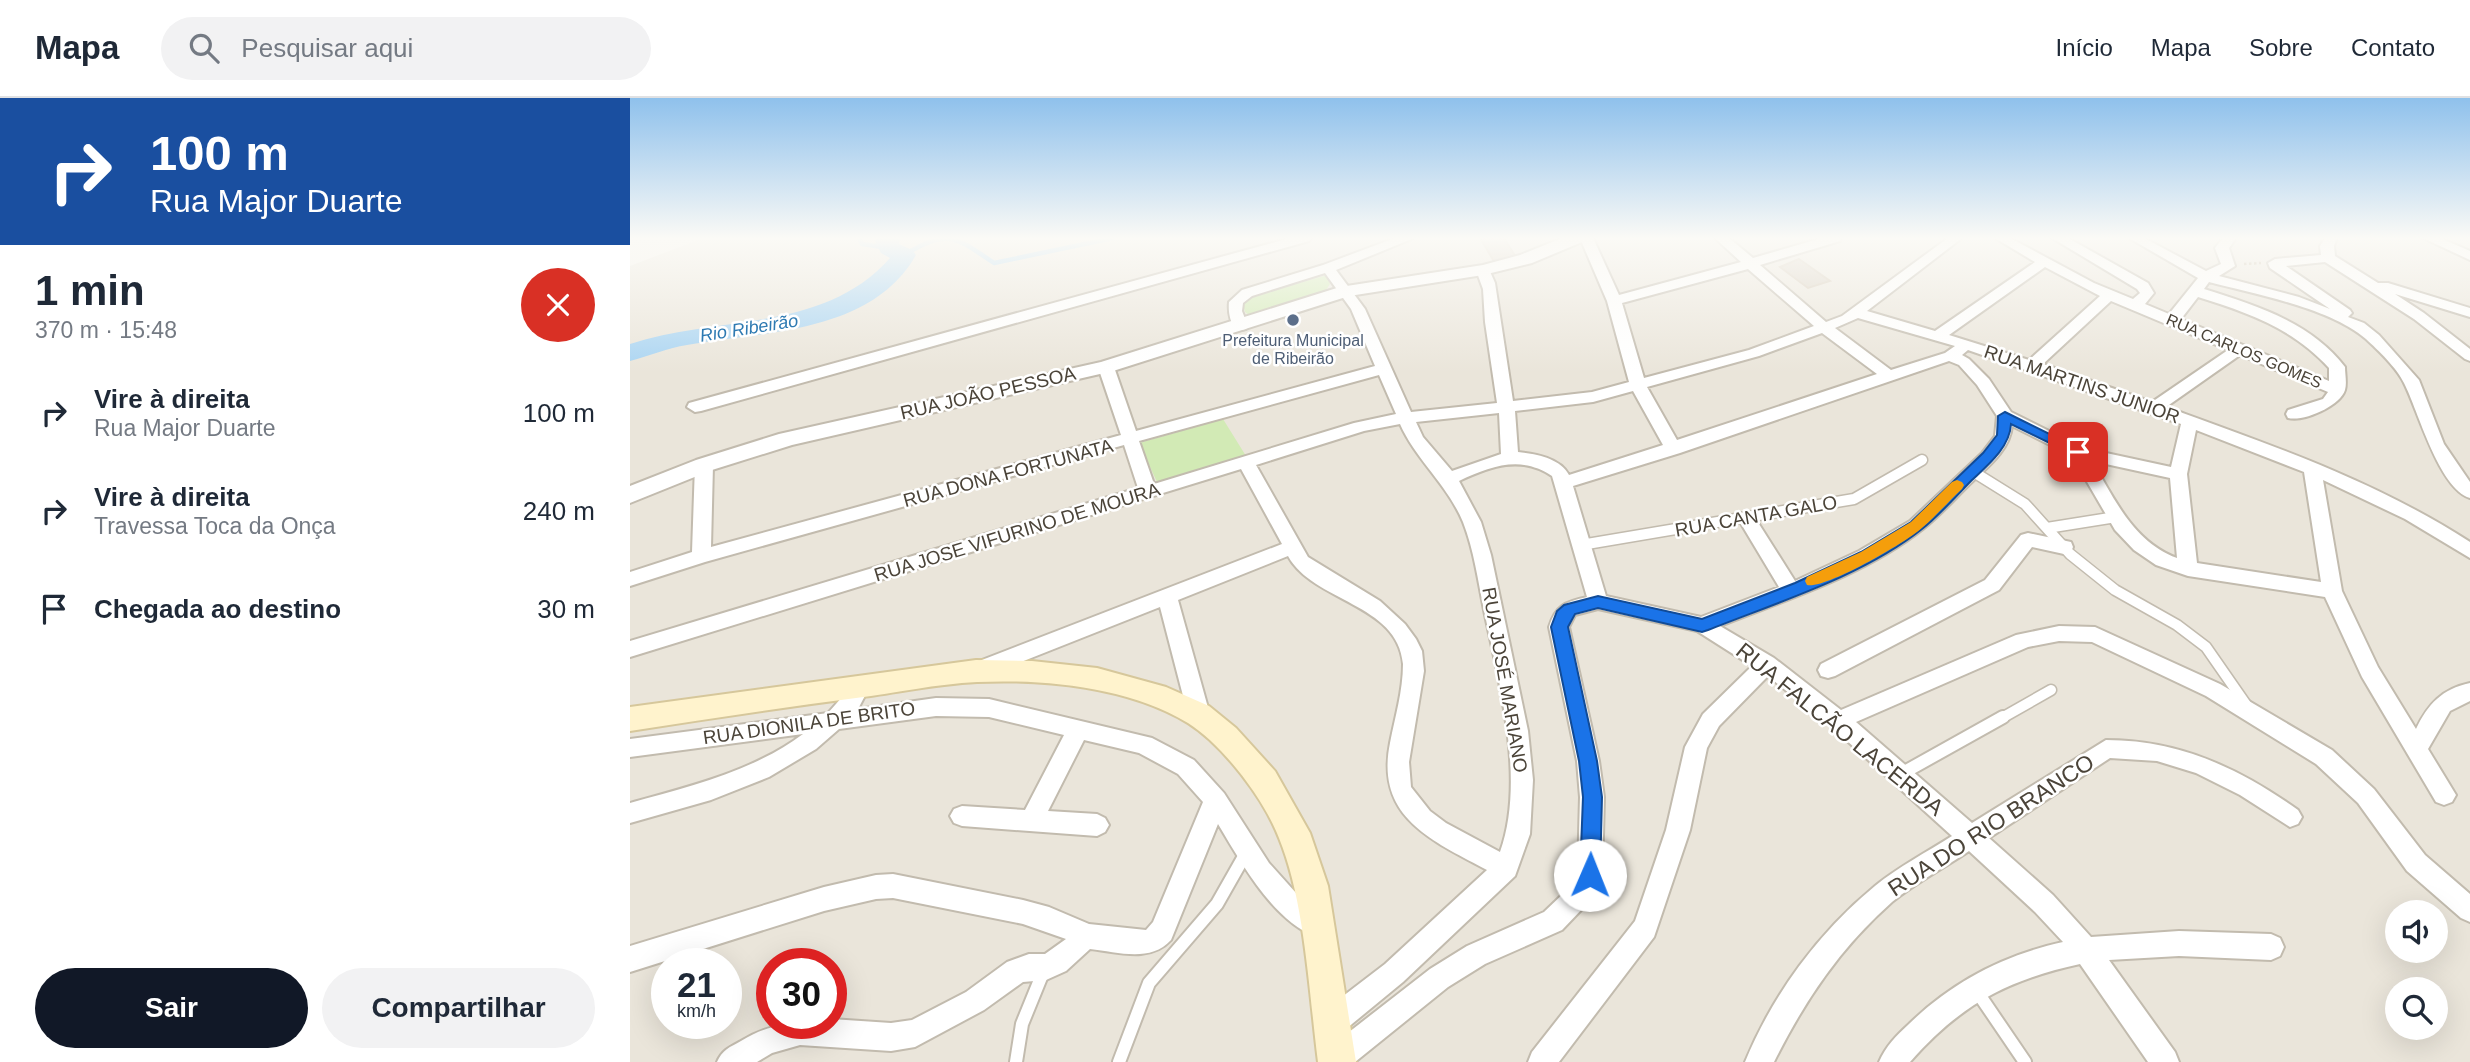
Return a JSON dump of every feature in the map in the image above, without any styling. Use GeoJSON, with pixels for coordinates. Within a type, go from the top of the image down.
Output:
{"type":"FeatureCollection","features":[{"type":"Feature","properties":{"kind":"main road"},"geometry":{"type":"LineString","coordinates":[[630,719],[976,671],[1032,672],[1097,678],[1156,695],[1199,715],[1225,737],[1264,780],[1288,822],[1311,887],[1336,1061]]}},
{"type":"Feature","properties":{"kind":"street"},"geometry":{"type":"LineString","coordinates":[[695,407],[1142,283]]}},
{"type":"Feature","properties":{"kind":"street"},"geometry":{"type":"LineString","coordinates":[[1241,326],[1235,310],[1236,302],[1247,293],[1279,283]]}},
{"type":"Feature","properties":{"kind":"street","name":"RUA JOSÉ MARIANO"},"geometry":{"type":"LineString","coordinates":[[1331,1023],[1394,974],[1506,868],[1518,834],[1522,798],[1517,731],[1482,555],[1472,522],[1449,479],[1415,439],[1386,368],[1340,283]]}},
{"type":"Feature","properties":{"kind":"street","name":"RUA JOÃO PESSOA"},"geometry":{"type":"LineString","coordinates":[[630,495],[704,466],[825,429],[1106,367],[1241,326],[1346,290],[1394,283]]}},
{"type":"Feature","properties":{"kind":"street"},"geometry":{"type":"LineString","coordinates":[[1490,283],[1492,320],[1506,406],[1510,456]]}},
{"type":"Feature","properties":{"kind":"street"},"geometry":{"type":"LineString","coordinates":[[1606,283],[1614,301],[1638,386],[1674,449]]}},
{"type":"Feature","properties":{"kind":"street"},"geometry":{"type":"LineString","coordinates":[[1614,301],[1679,283]]}},
{"type":"Feature","properties":{"kind":"street"},"geometry":{"type":"LineString","coordinates":[[1774,283],[1825,328],[1888,375]]}},
{"type":"Feature","properties":{"kind":"street","name":"RUA JOSE VIFURINO DE MOURA"},"geometry":{"type":"LineString","coordinates":[[630,649],[1360,427],[1506,406],[1553,403],[1638,386],[1754,353],[1825,328],[1856,313],[1896,283]]}},
{"type":"Feature","properties":{"kind":"street"},"geometry":{"type":"LineString","coordinates":[[1939,335],[2014,283]]}},
{"type":"Feature","properties":{"kind":"street","name":"RUA CARLOS GOMES"},"geometry":{"type":"LineString","coordinates":[[2086,283],[2109,295],[2337,390]]}},
{"type":"Feature","properties":{"kind":"street"},"geometry":{"type":"LineString","coordinates":[[2136,306],[2147,293],[2138,283]]}},
{"type":"Feature","properties":{"kind":"street"},"geometry":{"type":"LineString","coordinates":[[2172,321],[2185,308],[2201,283]]}},
{"type":"Feature","properties":{"kind":"street"},"geometry":{"type":"LineString","coordinates":[[2229,283],[2294,300],[2359,326]]}},
{"type":"Feature","properties":{"kind":"street"},"geometry":{"type":"LineString","coordinates":[[2301,283],[2337,306],[2374,338],[2411,380],[2437,444],[2461,483],[2470,492]]}},
{"type":"Feature","properties":{"kind":"street"},"geometry":{"type":"LineString","coordinates":[[2365,283],[2419,316],[2470,356]]}},
{"type":"Feature","properties":{"kind":"street"},"geometry":{"type":"LineString","coordinates":[[2374,283],[2470,313]]}},
{"type":"Feature","properties":{"kind":"street"},"geometry":{"type":"LineString","coordinates":[[2194,291],[2279,322],[2312,342],[2337,367],[2337,390],[2329,402],[2294,414]]}},
{"type":"Feature","properties":{"kind":"street"},"geometry":{"type":"LineString","coordinates":[[2032,366],[2109,295]]}},
{"type":"Feature","properties":{"kind":"street","name":"RUA MARTINS JUNIOR"},"geometry":{"type":"LineString","coordinates":[[1856,313],[1939,335],[1959,350],[2032,366],[2312,467],[2390,502],[2435,526],[2470,551]]}},
{"type":"Feature","properties":{"kind":"street"},"geometry":{"type":"LineString","coordinates":[[2154,408],[2239,349]]}},
{"type":"Feature","properties":{"kind":"street"},"geometry":{"type":"LineString","coordinates":[[1562,483],[1674,449],[1959,350],[2005,416],[2078,452],[2178,474]]}},
{"type":"Feature","properties":{"kind":"street"},"geometry":{"type":"LineString","coordinates":[[1106,367],[1148,492]]}},
{"type":"Feature","properties":{"kind":"street","name":"RUA DONA FORTUNATA"},"geometry":{"type":"LineString","coordinates":[[630,579],[701,556],[1386,368]]}},
{"type":"Feature","properties":{"kind":"street"},"geometry":{"type":"LineString","coordinates":[[1702,625],[1791,590],[1866,556],[1916,525],[1988,457],[2004,436],[2005,416]]}},
{"type":"Feature","properties":{"kind":"street"},"geometry":{"type":"LineString","coordinates":[[2188,569],[2178,474],[2190,422]]}},
{"type":"Feature","properties":{"kind":"street"},"geometry":{"type":"LineString","coordinates":[[2078,452],[2116,517],[2141,545],[2163,560],[2188,569],[2332,591]]}},
{"type":"Feature","properties":{"kind":"street"},"geometry":{"type":"LineString","coordinates":[[1336,1061],[1439,978],[1476,955],[1517,939],[1553,920],[1574,900],[1590,875],[1592,797],[1588,761],[1559,627],[1563,615],[1569,609],[1598,602],[1560,472],[1550,464],[1531,458],[1510,456],[1492,459],[1449,479]]}},
{"type":"Feature","properties":{"kind":"street"},"geometry":{"type":"LineString","coordinates":[[1246,463],[1291,548],[1314,572],[1363,598],[1393,623],[1411,648],[1413,681],[1397,769],[1398,786],[1409,807],[1429,825],[1506,868]]}},
{"type":"Feature","properties":{"kind":"street"},"geometry":{"type":"LineString","coordinates":[[701,556],[704,466]]}},
{"type":"Feature","properties":{"kind":"street"},"geometry":{"type":"LineString","coordinates":[[2312,467],[2332,591],[2369,671],[2444,795]]}},
{"type":"Feature","properties":{"kind":"street"},"geometry":{"type":"LineString","coordinates":[[1746,517],[1791,590]]}},
{"type":"Feature","properties":{"kind":"street"},"geometry":{"type":"LineString","coordinates":[[1828,670],[1992,585],[2028,540],[2064,547]]}},
{"type":"Feature","properties":{"kind":"street"},"geometry":{"type":"LineString","coordinates":[[976,671],[1291,548]]}},
{"type":"Feature","properties":{"kind":"street"},"geometry":{"type":"LineString","coordinates":[[1167,595],[1199,715]]}},
{"type":"Feature","properties":{"kind":"street","name":"RUA FALCÃO LACERDA"},"geometry":{"type":"LineString","coordinates":[[1598,602],[1702,625],[1767,664],[1901,774],[2049,908],[2085,948],[2165,1062]]}},
{"type":"Feature","properties":{"kind":"street"},"geometry":{"type":"LineString","coordinates":[[1837,721],[2023,641],[2051,633],[2075,631],[2095,635],[2213,690],[2323,757],[2351,779],[2410,856],[2470,910]]}},
{"type":"Feature","properties":{"kind":"street"},"geometry":{"type":"LineString","coordinates":[[1542,1062],[1645,928],[1678,830],[1696,747],[1712,720],[1767,664]]}},
{"type":"Feature","properties":{"kind":"street"},"geometry":{"type":"LineString","coordinates":[[630,813],[768,770],[814,740],[854,701],[859,686]]}},
{"type":"Feature","properties":{"kind":"street"},"geometry":{"type":"LineString","coordinates":[[2417,749],[2433,717],[2447,700],[2460,693],[2470,692]]}},
{"type":"Feature","properties":{"kind":"street","name":"RUA DIONILA DE BRITO"},"geometry":{"type":"LineString","coordinates":[[630,748],[836,718],[936,707],[989,708],[1144,745],[1186,767],[1216,800],[1261,872],[1287,901],[1316,925]]}},
{"type":"Feature","properties":{"kind":"street"},"geometry":{"type":"LineString","coordinates":[[1031,821],[1078,729]]}},
{"type":"Feature","properties":{"kind":"street","name":"RUA DO RIO BRANCO"},"geometry":{"type":"LineString","coordinates":[[1759,1062],[1786,1010],[1828,948],[1885,893],[2106,749],[2137,747],[2180,758],[2227,775],[2290,817]]}},
{"type":"Feature","properties":{"kind":"street"},"geometry":{"type":"LineString","coordinates":[[630,959],[824,899],[876,887],[894,886],[1039,917],[1072,927],[1085,936],[1146,943],[1154,940],[1161,931],[1216,800]]}},
{"type":"Feature","properties":{"kind":"street"},"geometry":{"type":"LineString","coordinates":[[962,816],[1097,825]]}},
{"type":"Feature","properties":{"kind":"street"},"geometry":{"type":"LineString","coordinates":[[731,1062],[766,1041],[800,1031],[891,1038],[915,1033],[975,1001],[1016,971],[1028,967],[1046,967],[1069,954],[1085,936]]}},
{"type":"Feature","properties":{"kind":"street"},"geometry":{"type":"LineString","coordinates":[[1893,1062],[1943,1009],[2007,970],[2085,948],[2178,943],[2271,947]]}},
{"type":"Feature","properties":{"kind":"lane","name":"RUA CANTA GALO"},"geometry":{"type":"LineString","coordinates":[[1581,545],[1854,499],[1922,460]]}},
{"type":"Feature","properties":{"kind":"lane"},"geometry":{"type":"LineString","coordinates":[[1972,471],[2025,504],[2064,547],[2115,590],[2177,625],[2206,647],[2251,712]]}},
{"type":"Feature","properties":{"kind":"lane"},"geometry":{"type":"LineString","coordinates":[[2048,528],[2116,517]]}},
{"type":"Feature","properties":{"kind":"lane"},"geometry":{"type":"LineString","coordinates":[[1901,774],[2051,690]]}},
{"type":"Feature","properties":{"kind":"lane"},"geometry":{"type":"LineString","coordinates":[[1119,1062],[1149,983],[1217,904],[1247,850]]}},
{"type":"Feature","properties":{"kind":"lane"},"geometry":{"type":"LineString","coordinates":[[1016,1062],[1022,1024],[1046,967]]}},
{"type":"Feature","properties":{"kind":"lane"},"geometry":{"type":"LineString","coordinates":[[1976,989],[2025,1062]]}},
{"type":"Feature","properties":{"kind":"shaded area"},"geometry":{"type":"Polygon","coordinates":[[[630,283],[2470,283],[2470,1062],[630,1062],[630,283]]]}},
{"type":"Feature","properties":{"kind":"green space"},"geometry":{"type":"Polygon","coordinates":[[[1299,283],[1330,284],[1324,293],[1250,316],[1245,312],[1242,302],[1247,298],[1299,283]]]}},
{"type":"Feature","properties":{"kind":"green space"},"geometry":{"type":"Polygon","coordinates":[[[1223,419],[1246,456],[1157,482],[1139,443],[1223,419]]]}},
{"type":"Feature","properties":{"kind":"building"},"geometry":{"type":"Polygon","coordinates":[[[1801,283],[1824,283],[1808,288],[1801,283]]]}},
{"type":"Feature","properties":{"kind":"waterway","name":"Rio Ribeirão"},"geometry":{"type":"LineString","coordinates":[[630,353],[687,337],[763,327],[812,317],[858,297],[878,283]]}},
{"type":"Feature","properties":{"kind":"slow traffic"},"geometry":{"type":"LineString","coordinates":[[1813,581],[1866,556],[1916,525],[1957,485]]}},
{"type":"Feature","properties":{"kind":"place","name":"Prefeitura Municipal de Ribeirão"},"geometry":{"type":"Point","coordinates":[1293,320]}},
{"type":"Feature","properties":{"kind":"route"},"geometry":{"type":"LineString","coordinates":[[1590,875],[1592,797],[1588,761],[1559,627],[1563,615],[1569,609],[1598,602],[1702,625],[1800,587],[1866,556],[1916,525],[1988,457],[2004,436],[2005,416],[2078,452]]}}]}
